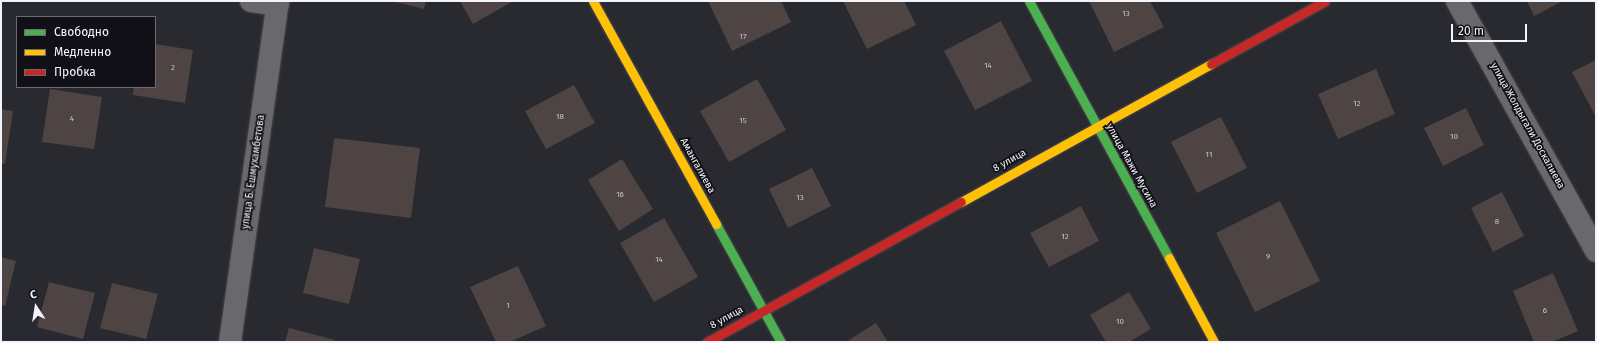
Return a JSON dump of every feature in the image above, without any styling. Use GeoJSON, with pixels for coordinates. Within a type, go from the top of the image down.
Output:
{"type":"FeatureCollection","features":[{"type":"Feature","properties":{"kind":"street"},"geometry":{"type":"LineString","coordinates":[[251,1],[278,3]]}},
{"type":"Feature","properties":{"kind":"street","name":"Амангалиева"},"geometry":{"type":"LineString","coordinates":[[593,1],[781,342]]}},
{"type":"Feature","properties":{"kind":"street","name":"улица Мажи Мусина"},"geometry":{"type":"LineString","coordinates":[[1029,1],[1214,342]]}},
{"type":"Feature","properties":{"kind":"street","name":"8 улица"},"geometry":{"type":"LineString","coordinates":[[708,342],[1325,1]]}},
{"type":"Feature","properties":{"kind":"street","name":"улица Жолдыгали Доскалиева"},"geometry":{"type":"LineString","coordinates":[[1457,1],[1596,251]]}},
{"type":"Feature","properties":{"kind":"street","name":"улица Б. Ешмухамбетова"},"geometry":{"type":"LineString","coordinates":[[230,342],[278,3]]}},
{"type":"Feature","properties":{"kind":"building"},"geometry":{"type":"Polygon","coordinates":[[[392,1],[426,1],[424,9],[392,1]]]}},
{"type":"Feature","properties":{"kind":"building"},"geometry":{"type":"Polygon","coordinates":[[[460,1],[513,1],[473,24],[460,1]]]}},
{"type":"Feature","properties":{"kind":"building"},"geometry":{"type":"Polygon","coordinates":[[[708,1],[781,1],[791,22],[732,51],[708,1]]]}},
{"type":"Feature","properties":{"kind":"building"},"geometry":{"type":"Polygon","coordinates":[[[843,1],[904,1],[916,25],[867,49],[843,1]]]}},
{"type":"Feature","properties":{"kind":"building"},"geometry":{"type":"Polygon","coordinates":[[[1089,1],[1150,1],[1164,27],[1114,52],[1089,1]]]}},
{"type":"Feature","properties":{"kind":"building"},"geometry":{"type":"Polygon","coordinates":[[[1527,1],[1563,1],[1534,16],[1527,1]]]}},
{"type":"Feature","properties":{"kind":"building"},"geometry":{"type":"Polygon","coordinates":[[[1001,21],[1032,81],[975,110],[944,51],[1001,21]]]}},
{"type":"Feature","properties":{"kind":"building"},"geometry":{"type":"Polygon","coordinates":[[[156,44],[193,50],[185,103],[133,95],[134,88],[156,88],[156,44]]]}},
{"type":"Feature","properties":{"kind":"building"},"geometry":{"type":"Polygon","coordinates":[[[1596,60],[1596,117],[1572,72],[1596,60]]]}},
{"type":"Feature","properties":{"kind":"building"},"geometry":{"type":"Polygon","coordinates":[[[1376,69],[1395,114],[1338,139],[1318,94],[1376,69]]]}},
{"type":"Feature","properties":{"kind":"building"},"geometry":{"type":"Polygon","coordinates":[[[757,79],[786,130],[729,162],[700,111],[757,79]]]}},
{"type":"Feature","properties":{"kind":"building"},"geometry":{"type":"Polygon","coordinates":[[[574,85],[595,123],[546,149],[525,111],[574,85]]]}},
{"type":"Feature","properties":{"kind":"building"},"geometry":{"type":"Polygon","coordinates":[[[50,89],[102,97],[94,149],[42,142],[50,89]]]}},
{"type":"Feature","properties":{"kind":"building"},"geometry":{"type":"Polygon","coordinates":[[[1466,108],[1484,145],[1443,166],[1424,128],[1466,108]]]}},
{"type":"Feature","properties":{"kind":"building"},"geometry":{"type":"Polygon","coordinates":[[[1,109],[13,111],[5,164],[1,163],[1,109]]]}},
{"type":"Feature","properties":{"kind":"building"},"geometry":{"type":"Polygon","coordinates":[[[1221,117],[1247,168],[1197,193],[1171,142],[1221,117]]]}},
{"type":"Feature","properties":{"kind":"building"},"geometry":{"type":"Polygon","coordinates":[[[334,138],[420,148],[411,218],[325,207],[334,138]]]}},
{"type":"Feature","properties":{"kind":"building"},"geometry":{"type":"Polygon","coordinates":[[[622,159],[653,209],[619,231],[588,180],[622,159]]]}},
{"type":"Feature","properties":{"kind":"building"},"geometry":{"type":"Polygon","coordinates":[[[812,168],[831,206],[788,228],[769,189],[812,168]]]}},
{"type":"Feature","properties":{"kind":"building"},"geometry":{"type":"Polygon","coordinates":[[[1502,192],[1524,236],[1493,252],[1471,208],[1502,192]]]}},
{"type":"Feature","properties":{"kind":"building"},"geometry":{"type":"Polygon","coordinates":[[[1280,201],[1320,281],[1255,312],[1216,233],[1280,201]]]}},
{"type":"Feature","properties":{"kind":"building"},"geometry":{"type":"Polygon","coordinates":[[[1081,206],[1099,241],[1049,267],[1030,233],[1081,206]]]}},
{"type":"Feature","properties":{"kind":"building"},"geometry":{"type":"Polygon","coordinates":[[[664,218],[698,277],[654,302],[620,243],[664,218]]]}},
{"type":"Feature","properties":{"kind":"building"},"geometry":{"type":"Polygon","coordinates":[[[314,248],[360,259],[349,304],[303,293],[314,248]]]}},
{"type":"Feature","properties":{"kind":"building"},"geometry":{"type":"Polygon","coordinates":[[[1,257],[16,261],[5,306],[1,305],[1,257]]]}},
{"type":"Feature","properties":{"kind":"building"},"geometry":{"type":"Polygon","coordinates":[[[518,266],[546,326],[510,342],[496,342],[470,287],[518,266]]]}},
{"type":"Feature","properties":{"kind":"building"},"geometry":{"type":"Polygon","coordinates":[[[1553,273],[1578,331],[1552,342],[1534,342],[1513,291],[1553,273]]]}},
{"type":"Feature","properties":{"kind":"building"},"geometry":{"type":"Polygon","coordinates":[[[49,282],[95,293],[83,339],[37,327],[49,282]]]}},
{"type":"Feature","properties":{"kind":"building"},"geometry":{"type":"Polygon","coordinates":[[[112,283],[158,294],[146,339],[100,328],[112,283]]]}},
{"type":"Feature","properties":{"kind":"building"},"geometry":{"type":"Polygon","coordinates":[[[1129,292],[1151,329],[1129,342],[1106,342],[1090,315],[1129,292]]]}},
{"type":"Feature","properties":{"kind":"building"},"geometry":{"type":"Polygon","coordinates":[[[876,323],[888,342],[846,342],[876,323]]]}},
{"type":"Feature","properties":{"kind":"building"},"geometry":{"type":"Polygon","coordinates":[[[289,328],[335,340],[334,342],[285,342],[289,328]]]}},
{"type":"Feature","properties":{"kind":"traffic: fast"},"geometry":{"type":"LineString","coordinates":[[1029,1],[1169,258]]}},
{"type":"Feature","properties":{"kind":"traffic: fast"},"geometry":{"type":"LineString","coordinates":[[716,224],[781,342]]}},
{"type":"Feature","properties":{"kind":"traffic: slow"},"geometry":{"type":"LineString","coordinates":[[593,1],[716,224]]}},
{"type":"Feature","properties":{"kind":"traffic: slow"},"geometry":{"type":"LineString","coordinates":[[961,202],[1211,64]]}},
{"type":"Feature","properties":{"kind":"traffic: slow"},"geometry":{"type":"LineString","coordinates":[[1169,258],[1214,342]]}},
{"type":"Feature","properties":{"kind":"traffic: jam"},"geometry":{"type":"LineString","coordinates":[[1211,64],[1325,1]]}},
{"type":"Feature","properties":{"kind":"traffic: jam"},"geometry":{"type":"LineString","coordinates":[[707,342],[961,202]]}}]}
